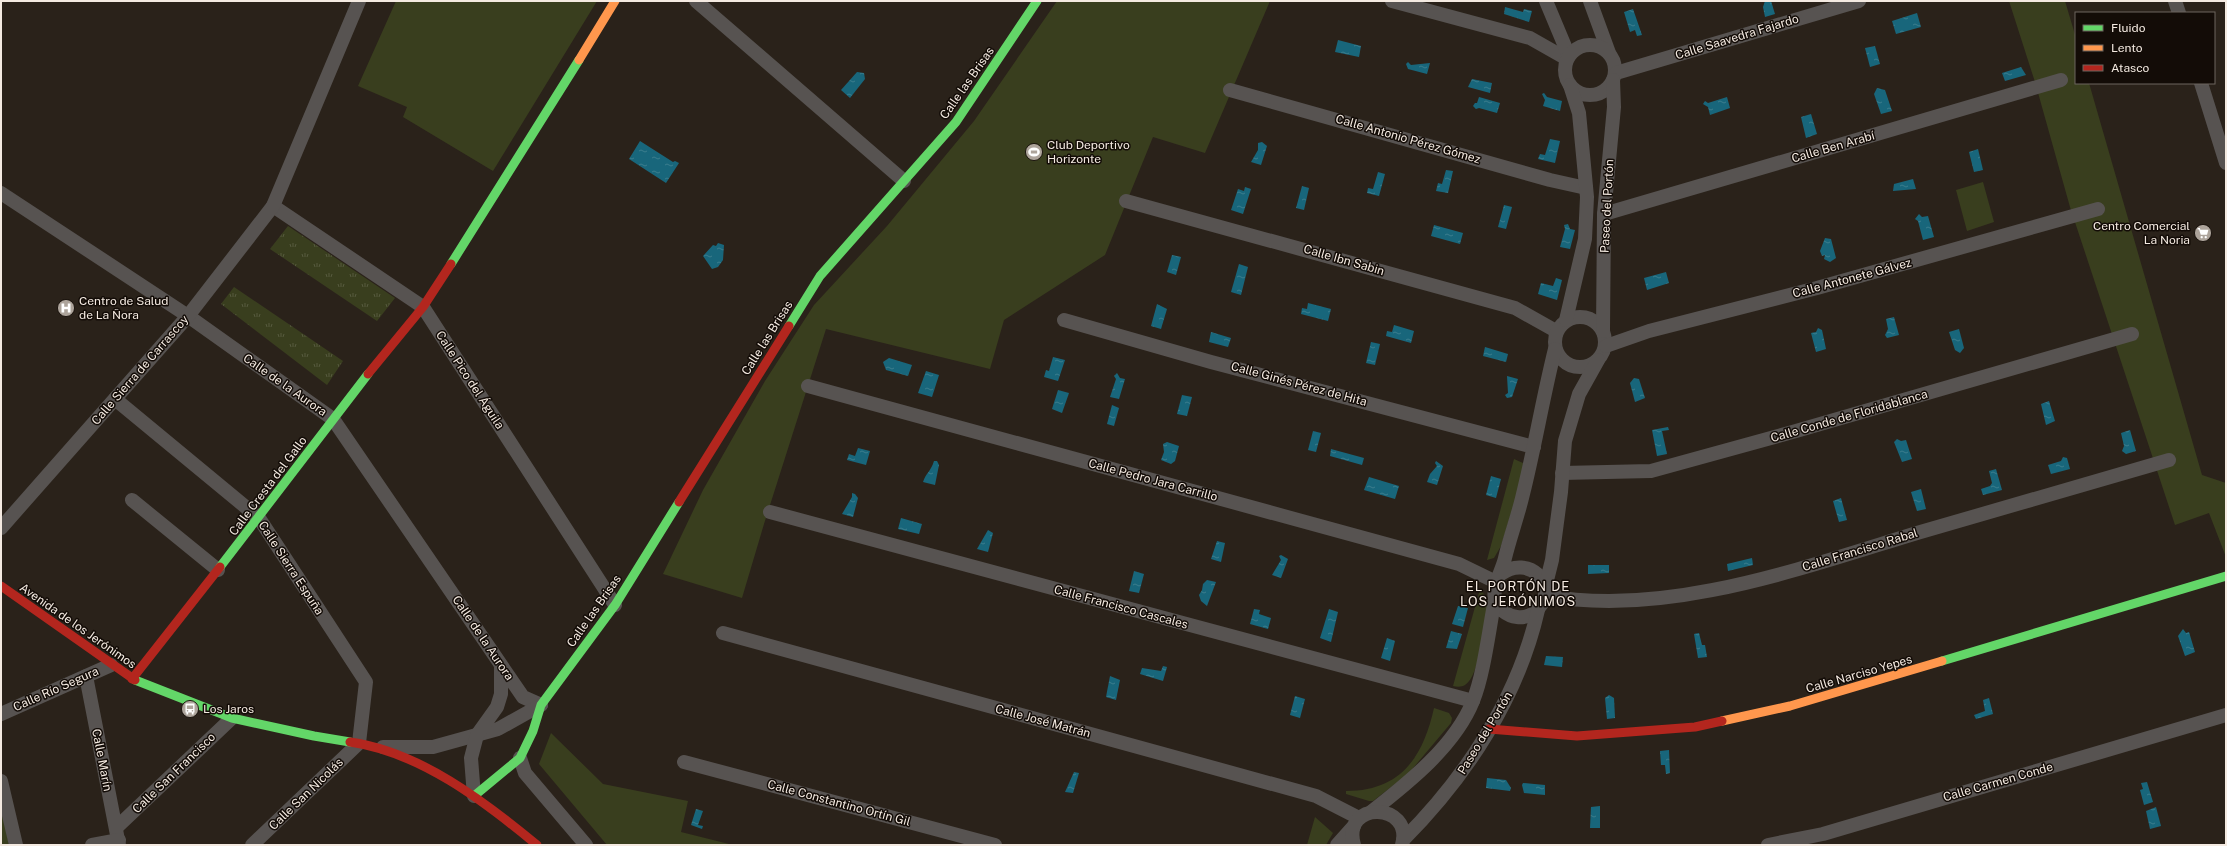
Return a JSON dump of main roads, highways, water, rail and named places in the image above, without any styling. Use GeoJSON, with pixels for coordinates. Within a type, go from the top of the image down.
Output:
{"type":"FeatureCollection","features":[{"type":"Feature","properties":{"kind":"water"},"geometry":{"type":"Polygon","coordinates":[[[1765,1],[1771,1],[1775,14],[1765,17],[1763,7],[1765,1]]]}},
{"type":"Feature","properties":{"kind":"water"},"geometry":{"type":"Polygon","coordinates":[[[1505,7],[1523,12],[1524,9],[1532,11],[1529,22],[1504,14],[1505,7]]]}},
{"type":"Feature","properties":{"kind":"water"},"geometry":{"type":"Polygon","coordinates":[[[1633,9],[1642,35],[1637,36],[1635,30],[1630,32],[1624,12],[1633,9]]]}},
{"type":"Feature","properties":{"kind":"water"},"geometry":{"type":"Polygon","coordinates":[[[1917,13],[1921,27],[1896,34],[1892,21],[1917,13]]]}},
{"type":"Feature","properties":{"kind":"water"},"geometry":{"type":"Polygon","coordinates":[[[1338,40],[1361,46],[1359,57],[1335,52],[1338,40]]]}},
{"type":"Feature","properties":{"kind":"water"},"geometry":{"type":"Polygon","coordinates":[[[1875,46],[1880,64],[1870,67],[1865,48],[1875,46]]]}},
{"type":"Feature","properties":{"kind":"water"},"geometry":{"type":"Polygon","coordinates":[[[1408,62],[1411,65],[1430,63],[1427,74],[1408,69],[1406,64],[1408,62]]]}},
{"type":"Feature","properties":{"kind":"water"},"geometry":{"type":"Polygon","coordinates":[[[2021,67],[2026,75],[2005,81],[2002,73],[2021,67]]]}},
{"type":"Feature","properties":{"kind":"water"},"geometry":{"type":"Polygon","coordinates":[[[857,72],[864,73],[865,79],[850,98],[841,90],[857,72]]]}},
{"type":"Feature","properties":{"kind":"water"},"geometry":{"type":"Polygon","coordinates":[[[1472,79],[1492,83],[1490,93],[1468,87],[1472,79]]]}},
{"type":"Feature","properties":{"kind":"water"},"geometry":{"type":"Polygon","coordinates":[[[1877,88],[1885,90],[1892,111],[1881,114],[1874,94],[1877,88]]]}},
{"type":"Feature","properties":{"kind":"water"},"geometry":{"type":"Polygon","coordinates":[[[1544,93],[1547,97],[1562,101],[1560,111],[1543,106],[1545,100],[1542,94],[1544,93]]]}},
{"type":"Feature","properties":{"kind":"water"},"geometry":{"type":"Polygon","coordinates":[[[1479,97],[1500,103],[1497,113],[1479,108],[1476,109],[1473,106],[1477,103],[1479,97]]]}},
{"type":"Feature","properties":{"kind":"water"},"geometry":{"type":"Polygon","coordinates":[[[1727,97],[1730,108],[1710,115],[1708,107],[1703,104],[1705,101],[1708,103],[1727,97]]]}},
{"type":"Feature","properties":{"kind":"water"},"geometry":{"type":"Polygon","coordinates":[[[1811,114],[1817,134],[1806,138],[1801,117],[1811,114]]]}},
{"type":"Feature","properties":{"kind":"water"},"geometry":{"type":"Polygon","coordinates":[[[1550,139],[1560,141],[1555,163],[1538,159],[1540,154],[1545,155],[1550,139]]]}},
{"type":"Feature","properties":{"kind":"water"},"geometry":{"type":"Polygon","coordinates":[[[640,141],[673,162],[675,161],[679,163],[666,183],[629,159],[640,141]]]}},
{"type":"Feature","properties":{"kind":"water"},"geometry":{"type":"Polygon","coordinates":[[[1262,142],[1267,146],[1261,165],[1251,162],[1258,150],[1258,143],[1262,142]]]}},
{"type":"Feature","properties":{"kind":"water"},"geometry":{"type":"Polygon","coordinates":[[[1978,149],[1983,170],[1974,172],[1969,152],[1978,149]]]}},
{"type":"Feature","properties":{"kind":"water"},"geometry":{"type":"Polygon","coordinates":[[[1446,170],[1453,171],[1448,193],[1436,191],[1438,183],[1442,184],[1446,170]]]}},
{"type":"Feature","properties":{"kind":"water"},"geometry":{"type":"Polygon","coordinates":[[[1378,172],[1385,174],[1379,196],[1367,193],[1368,188],[1373,189],[1378,172]]]}},
{"type":"Feature","properties":{"kind":"water"},"geometry":{"type":"Polygon","coordinates":[[[1913,179],[1916,189],[1893,191],[1894,184],[1913,179]]]}},
{"type":"Feature","properties":{"kind":"water"},"geometry":{"type":"Polygon","coordinates":[[[1302,186],[1309,188],[1304,210],[1296,208],[1302,186]]]}},
{"type":"Feature","properties":{"kind":"water"},"geometry":{"type":"Polygon","coordinates":[[[1245,187],[1251,189],[1243,214],[1231,210],[1238,189],[1244,191],[1245,187]]]}},
{"type":"Feature","properties":{"kind":"water"},"geometry":{"type":"Polygon","coordinates":[[[1504,205],[1512,207],[1506,229],[1498,227],[1504,205]]]}},
{"type":"Feature","properties":{"kind":"water"},"geometry":{"type":"Polygon","coordinates":[[[1919,214],[1922,217],[1928,216],[1934,237],[1923,240],[1918,221],[1915,219],[1919,214]]]}},
{"type":"Feature","properties":{"kind":"water"},"geometry":{"type":"Polygon","coordinates":[[[1568,224],[1570,229],[1575,230],[1570,249],[1560,247],[1565,229],[1564,225],[1568,224]]]}},
{"type":"Feature","properties":{"kind":"water"},"geometry":{"type":"Polygon","coordinates":[[[1434,225],[1463,233],[1460,244],[1431,236],[1434,225]]]}},
{"type":"Feature","properties":{"kind":"water"},"geometry":{"type":"Polygon","coordinates":[[[1825,238],[1831,239],[1836,258],[1830,262],[1824,259],[1825,255],[1822,256],[1820,251],[1825,238]]]}},
{"type":"Feature","properties":{"kind":"water"},"geometry":{"type":"Polygon","coordinates":[[[718,243],[724,245],[723,260],[718,267],[712,269],[703,256],[713,245],[716,246],[718,243]]]}},
{"type":"Feature","properties":{"kind":"water"},"geometry":{"type":"Polygon","coordinates":[[[1172,255],[1181,257],[1176,275],[1167,272],[1172,255]]]}},
{"type":"Feature","properties":{"kind":"water"},"geometry":{"type":"Polygon","coordinates":[[[1239,264],[1248,267],[1241,295],[1231,292],[1239,264]]]}},
{"type":"Feature","properties":{"kind":"water"},"geometry":{"type":"Polygon","coordinates":[[[1666,272],[1669,283],[1647,290],[1644,278],[1666,272]]]}},
{"type":"Feature","properties":{"kind":"water"},"geometry":{"type":"Polygon","coordinates":[[[1556,278],[1562,280],[1557,300],[1538,294],[1541,283],[1553,286],[1556,278]]]}},
{"type":"Feature","properties":{"kind":"water"},"geometry":{"type":"Polygon","coordinates":[[[1308,303],[1331,309],[1328,321],[1301,314],[1302,308],[1307,309],[1308,303]]]}},
{"type":"Feature","properties":{"kind":"water"},"geometry":{"type":"Polygon","coordinates":[[[1157,304],[1167,309],[1161,329],[1151,326],[1157,304]]]}},
{"type":"Feature","properties":{"kind":"water"},"geometry":{"type":"Polygon","coordinates":[[[1894,317],[1899,335],[1887,338],[1885,335],[1888,329],[1886,319],[1894,317]]]}},
{"type":"Feature","properties":{"kind":"water"},"geometry":{"type":"Polygon","coordinates":[[[1394,325],[1414,331],[1411,343],[1386,336],[1387,331],[1392,332],[1394,325]]]}},
{"type":"Feature","properties":{"kind":"water"},"geometry":{"type":"Polygon","coordinates":[[[1818,328],[1822,330],[1826,349],[1816,352],[1811,333],[1816,332],[1818,328]]]}},
{"type":"Feature","properties":{"kind":"water"},"geometry":{"type":"Polygon","coordinates":[[[1959,329],[1964,348],[1960,353],[1955,350],[1949,332],[1959,329]]]}},
{"type":"Feature","properties":{"kind":"water"},"geometry":{"type":"Polygon","coordinates":[[[1211,332],[1231,338],[1228,347],[1209,342],[1211,332]]]}},
{"type":"Feature","properties":{"kind":"water"},"geometry":{"type":"Polygon","coordinates":[[[1371,342],[1380,344],[1375,365],[1366,363],[1371,342]]]}},
{"type":"Feature","properties":{"kind":"water"},"geometry":{"type":"Polygon","coordinates":[[[1485,347],[1508,354],[1506,362],[1483,356],[1485,347]]]}},
{"type":"Feature","properties":{"kind":"water"},"geometry":{"type":"Polygon","coordinates":[[[1053,357],[1065,360],[1058,381],[1044,377],[1046,370],[1049,371],[1053,357]]]}},
{"type":"Feature","properties":{"kind":"water"},"geometry":{"type":"Polygon","coordinates":[[[889,358],[912,365],[908,376],[886,370],[883,362],[889,358]]]}},
{"type":"Feature","properties":{"kind":"water"},"geometry":{"type":"Polygon","coordinates":[[[926,371],[939,375],[932,397],[918,393],[926,371]]]}},
{"type":"Feature","properties":{"kind":"water"},"geometry":{"type":"Polygon","coordinates":[[[1117,373],[1120,378],[1125,379],[1119,399],[1110,397],[1116,379],[1114,376],[1117,373]]]}},
{"type":"Feature","properties":{"kind":"water"},"geometry":{"type":"Polygon","coordinates":[[[1507,376],[1518,379],[1512,397],[1507,398],[1505,395],[1508,393],[1507,376]]]}},
{"type":"Feature","properties":{"kind":"water"},"geometry":{"type":"Polygon","coordinates":[[[1634,378],[1639,379],[1645,398],[1635,402],[1630,383],[1634,378]]]}},
{"type":"Feature","properties":{"kind":"water"},"geometry":{"type":"Polygon","coordinates":[[[1058,390],[1069,393],[1062,413],[1052,409],[1058,390]]]}},
{"type":"Feature","properties":{"kind":"water"},"geometry":{"type":"Polygon","coordinates":[[[1182,395],[1192,397],[1187,416],[1177,414],[1182,395]]]}},
{"type":"Feature","properties":{"kind":"water"},"geometry":{"type":"Polygon","coordinates":[[[2049,401],[2055,421],[2046,425],[2041,404],[2049,401]]]}},
{"type":"Feature","properties":{"kind":"water"},"geometry":{"type":"Polygon","coordinates":[[[1112,405],[1119,408],[1114,426],[1107,424],[1112,405]]]}},
{"type":"Feature","properties":{"kind":"water"},"geometry":{"type":"Polygon","coordinates":[[[1668,427],[1669,430],[1662,431],[1667,454],[1657,456],[1652,430],[1668,427]]]}},
{"type":"Feature","properties":{"kind":"water"},"geometry":{"type":"Polygon","coordinates":[[[2130,430],[2136,451],[2126,454],[2122,451],[2124,446],[2121,433],[2130,430]]]}},
{"type":"Feature","properties":{"kind":"water"},"geometry":{"type":"Polygon","coordinates":[[[1313,431],[1321,433],[1316,452],[1308,450],[1313,431]]]}},
{"type":"Feature","properties":{"kind":"water"},"geometry":{"type":"Polygon","coordinates":[[[1897,439],[1901,441],[1906,440],[1912,459],[1902,462],[1894,442],[1897,439]]]}},
{"type":"Feature","properties":{"kind":"water"},"geometry":{"type":"Polygon","coordinates":[[[1167,442],[1179,446],[1175,461],[1171,464],[1161,460],[1164,452],[1163,444],[1167,442]]]}},
{"type":"Feature","properties":{"kind":"water"},"geometry":{"type":"Polygon","coordinates":[[[858,448],[870,451],[866,465],[847,460],[849,454],[855,456],[858,448]]]}},
{"type":"Feature","properties":{"kind":"water"},"geometry":{"type":"Polygon","coordinates":[[[1331,449],[1364,458],[1362,465],[1330,456],[1331,449]]]}},
{"type":"Feature","properties":{"kind":"water"},"geometry":{"type":"Polygon","coordinates":[[[2063,457],[2067,458],[2070,469],[2051,474],[2048,465],[2061,461],[2063,457]]]}},
{"type":"Feature","properties":{"kind":"water"},"geometry":{"type":"Polygon","coordinates":[[[934,461],[937,461],[939,465],[935,485],[923,482],[934,461]]]}},
{"type":"Feature","properties":{"kind":"water"},"geometry":{"type":"Polygon","coordinates":[[[1436,461],[1443,466],[1437,485],[1427,482],[1430,474],[1437,466],[1435,463],[1436,461]]]}},
{"type":"Feature","properties":{"kind":"water"},"geometry":{"type":"Polygon","coordinates":[[[1996,469],[2002,490],[1983,495],[1981,489],[1990,486],[1992,483],[1989,471],[1996,469]]]}},
{"type":"Feature","properties":{"kind":"water"},"geometry":{"type":"Polygon","coordinates":[[[1491,476],[1501,479],[1496,498],[1486,495],[1491,476]]]}},
{"type":"Feature","properties":{"kind":"water"},"geometry":{"type":"Polygon","coordinates":[[[1369,477],[1399,486],[1395,499],[1364,490],[1369,477]]]}},
{"type":"Feature","properties":{"kind":"water"},"geometry":{"type":"Polygon","coordinates":[[[1921,489],[1926,509],[1917,511],[1911,492],[1921,489]]]}},
{"type":"Feature","properties":{"kind":"water"},"geometry":{"type":"Polygon","coordinates":[[[852,493],[858,498],[853,517],[842,514],[852,497],[852,493]]]}},
{"type":"Feature","properties":{"kind":"water"},"geometry":{"type":"Polygon","coordinates":[[[1841,498],[1847,520],[1839,522],[1833,501],[1841,498]]]}},
{"type":"Feature","properties":{"kind":"water"},"geometry":{"type":"Polygon","coordinates":[[[901,518],[922,524],[919,534],[898,529],[901,518]]]}},
{"type":"Feature","properties":{"kind":"water"},"geometry":{"type":"Polygon","coordinates":[[[988,530],[993,533],[988,552],[977,549],[988,530]]]}},
{"type":"Feature","properties":{"kind":"water"},"geometry":{"type":"Polygon","coordinates":[[[1217,541],[1225,543],[1221,562],[1211,559],[1217,541]]]}},
{"type":"Feature","properties":{"kind":"water"},"geometry":{"type":"Polygon","coordinates":[[[1281,555],[1288,559],[1281,578],[1272,575],[1281,560],[1279,556],[1281,555]]]}},
{"type":"Feature","properties":{"kind":"water"},"geometry":{"type":"Polygon","coordinates":[[[1752,558],[1753,565],[1728,571],[1727,564],[1752,558]]]}},
{"type":"Feature","properties":{"kind":"water"},"geometry":{"type":"Polygon","coordinates":[[[1588,565],[1609,565],[1609,573],[1588,574],[1588,565]]]}},
{"type":"Feature","properties":{"kind":"water"},"geometry":{"type":"Polygon","coordinates":[[[1134,571],[1144,574],[1139,593],[1129,591],[1134,571]]]}},
{"type":"Feature","properties":{"kind":"water"},"geometry":{"type":"Polygon","coordinates":[[[1207,580],[1216,582],[1207,606],[1201,601],[1199,595],[1203,584],[1207,580]]]}},
{"type":"Feature","properties":{"kind":"water"},"geometry":{"type":"Polygon","coordinates":[[[1458,606],[1468,608],[1463,627],[1452,624],[1458,606]]]}},
{"type":"Feature","properties":{"kind":"water"},"geometry":{"type":"Polygon","coordinates":[[[1254,609],[1260,610],[1259,614],[1271,618],[1268,629],[1250,624],[1254,609]]]}},
{"type":"Feature","properties":{"kind":"water"},"geometry":{"type":"Polygon","coordinates":[[[1329,609],[1338,612],[1331,642],[1320,638],[1329,609]]]}},
{"type":"Feature","properties":{"kind":"water"},"geometry":{"type":"Polygon","coordinates":[[[2183,629],[2186,633],[2189,632],[2195,652],[2185,656],[2178,636],[2183,629]]]}},
{"type":"Feature","properties":{"kind":"water"},"geometry":{"type":"Polygon","coordinates":[[[1451,631],[1462,634],[1457,649],[1446,648],[1451,631]]]}},
{"type":"Feature","properties":{"kind":"water"},"geometry":{"type":"Polygon","coordinates":[[[1699,633],[1702,645],[1705,645],[1707,657],[1698,658],[1694,634],[1699,633]]]}},
{"type":"Feature","properties":{"kind":"water"},"geometry":{"type":"Polygon","coordinates":[[[1387,638],[1395,641],[1390,661],[1381,658],[1387,638]]]}},
{"type":"Feature","properties":{"kind":"water"},"geometry":{"type":"Polygon","coordinates":[[[1546,656],[1563,657],[1562,667],[1544,665],[1546,656]]]}},
{"type":"Feature","properties":{"kind":"water"},"geometry":{"type":"Polygon","coordinates":[[[1163,666],[1167,667],[1163,681],[1140,674],[1142,668],[1161,671],[1163,666]]]}},
{"type":"Feature","properties":{"kind":"water"},"geometry":{"type":"Polygon","coordinates":[[[1110,676],[1120,680],[1116,700],[1106,697],[1110,676]]]}},
{"type":"Feature","properties":{"kind":"water"},"geometry":{"type":"Polygon","coordinates":[[[1609,695],[1614,698],[1615,718],[1607,719],[1605,698],[1609,695]]]}},
{"type":"Feature","properties":{"kind":"water"},"geometry":{"type":"Polygon","coordinates":[[[1295,696],[1305,699],[1300,718],[1290,715],[1295,696]]]}},
{"type":"Feature","properties":{"kind":"water"},"geometry":{"type":"Polygon","coordinates":[[[1989,698],[1993,714],[1976,719],[1974,715],[1985,711],[1983,700],[1989,698]]]}},
{"type":"Feature","properties":{"kind":"water"},"geometry":{"type":"Polygon","coordinates":[[[1669,750],[1670,773],[1666,774],[1665,765],[1661,765],[1660,751],[1669,750]]]}},
{"type":"Feature","properties":{"kind":"water"},"geometry":{"type":"Polygon","coordinates":[[[1074,772],[1079,773],[1073,793],[1065,792],[1074,772]]]}},
{"type":"Feature","properties":{"kind":"water"},"geometry":{"type":"Polygon","coordinates":[[[1487,778],[1506,780],[1511,788],[1510,791],[1486,788],[1487,778]]]}},
{"type":"Feature","properties":{"kind":"water"},"geometry":{"type":"Polygon","coordinates":[[[2147,782],[2153,802],[2144,805],[2140,790],[2143,789],[2141,783],[2147,782]]]}},
{"type":"Feature","properties":{"kind":"water"},"geometry":{"type":"Polygon","coordinates":[[[1523,783],[1545,785],[1545,795],[1524,793],[1523,783]]]}},
{"type":"Feature","properties":{"kind":"water"},"geometry":{"type":"Polygon","coordinates":[[[1600,806],[1600,828],[1590,828],[1591,807],[1600,806]]]}},
{"type":"Feature","properties":{"kind":"water"},"geometry":{"type":"Polygon","coordinates":[[[2156,807],[2161,826],[2150,829],[2146,811],[2156,807]]]}},
{"type":"Feature","properties":{"kind":"water"},"geometry":{"type":"Polygon","coordinates":[[[696,809],[703,811],[698,825],[703,826],[702,829],[691,825],[696,809]]]}},
{"type":"Feature","properties":{"kind":"place","name":"Club Deportivo Horizonte"},"geometry":{"type":"Point","coordinates":[1034,152]}},
{"type":"Feature","properties":{"kind":"place","name":"Centro Comercial La Noria"},"geometry":{"type":"Point","coordinates":[2203,233]}},
{"type":"Feature","properties":{"kind":"place","name":"Centro de Salud de La Ñora"},"geometry":{"type":"Point","coordinates":[66,308]}},
{"type":"Feature","properties":{"kind":"place","name":"Los Jaros"},"geometry":{"type":"Point","coordinates":[190,709]}},
{"type":"Feature","properties":{"kind":"district","name":"EL PORTÓN DE LOS JERÓNIMOS"},"geometry":{"type":"Point","coordinates":[1518,594]}}]}
